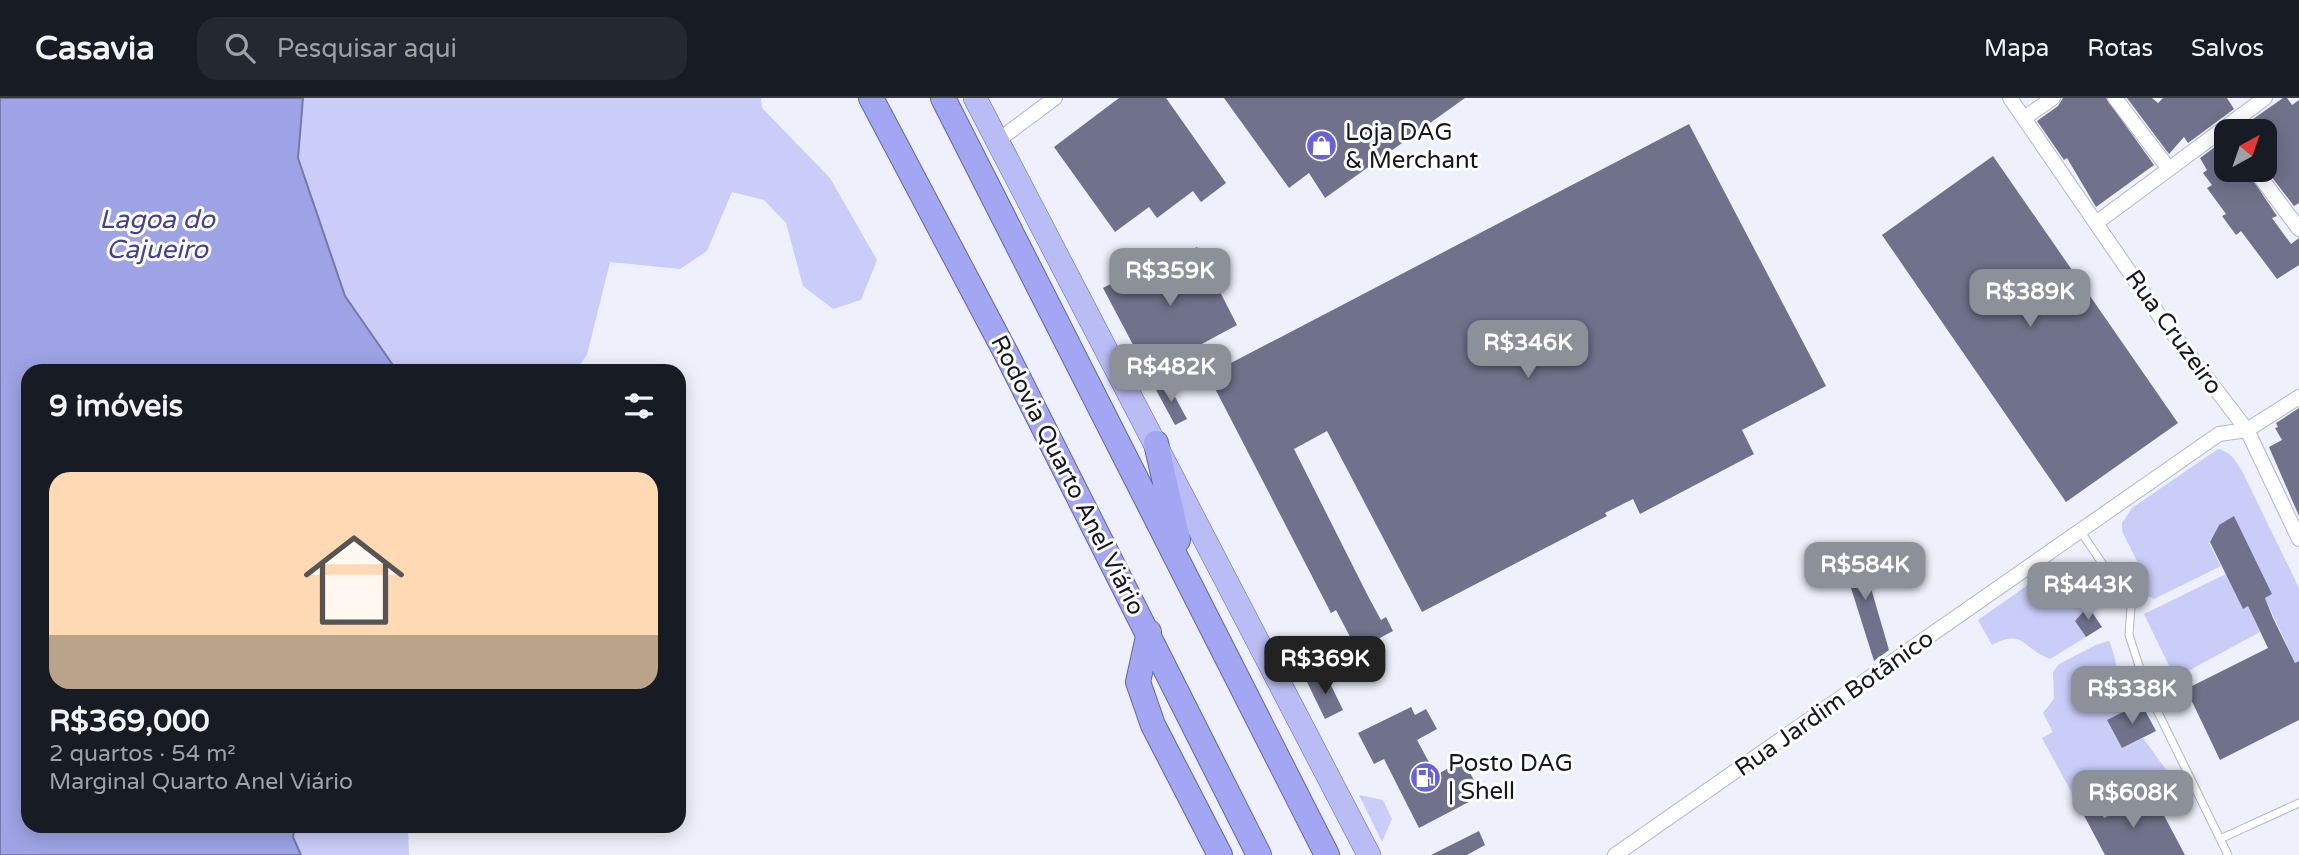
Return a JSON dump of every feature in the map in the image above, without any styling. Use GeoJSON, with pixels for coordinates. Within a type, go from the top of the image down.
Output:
{"type":"FeatureCollection","features":[{"type":"Feature","properties":{"kind":"highway","name":"Rodovia Quarto Anel Viário"},"geometry":{"type":"LineString","coordinates":[[870,98],[1149,632],[1259,855]]}},
{"type":"Feature","properties":{"kind":"highway"},"geometry":{"type":"LineString","coordinates":[[943,98],[1327,855]]}},
{"type":"Feature","properties":{"kind":"highway"},"geometry":{"type":"LineString","coordinates":[[1156,443],[1189,584]]}},
{"type":"Feature","properties":{"kind":"highway"},"geometry":{"type":"LineString","coordinates":[[1149,632],[1138,682],[1153,725],[1220,855]]}},
{"type":"Feature","properties":{"kind":"main road"},"geometry":{"type":"LineString","coordinates":[[975,98],[1369,855]]}},
{"type":"Feature","properties":{"kind":"street"},"geometry":{"type":"LineString","coordinates":[[997,141],[1055,98]]}},
{"type":"Feature","properties":{"kind":"street","name":"Rua Cruzeiro"},"geometry":{"type":"LineString","coordinates":[[2010,98],[2161,318],[2247,430],[2297,531]]}},
{"type":"Feature","properties":{"kind":"street"},"geometry":{"type":"LineString","coordinates":[[2024,118],[2053,98]]}},
{"type":"Feature","properties":{"kind":"street"},"geometry":{"type":"LineString","coordinates":[[2115,98],[2169,169]]}},
{"type":"Feature","properties":{"kind":"street"},"geometry":{"type":"LineString","coordinates":[[2235,119],[2249,103],[2265,98]]}},
{"type":"Feature","properties":{"kind":"street"},"geometry":{"type":"LineString","coordinates":[[2096,223],[2214,138]]}},
{"type":"Feature","properties":{"kind":"street"},"geometry":{"type":"LineString","coordinates":[[2264,182],[2299,229]]}},
{"type":"Feature","properties":{"kind":"street","name":"Rua Jardim Botânico"},"geometry":{"type":"LineString","coordinates":[[1615,855],[2081,533],[2218,434],[2247,430],[2299,397]]}},
{"type":"Feature","properties":{"kind":"lane"},"geometry":{"type":"LineString","coordinates":[[2081,533],[2131,607],[2129,635],[2147,690],[2228,855]]}},
{"type":"Feature","properties":{"kind":"lane"},"geometry":{"type":"LineString","coordinates":[[2220,839],[2299,803]]}},
{"type":"Feature","properties":{"kind":"shaded area"},"geometry":{"type":"Polygon","coordinates":[[[303,98],[761,98],[762,108],[830,178],[877,260],[861,300],[833,309],[803,286],[786,223],[764,200],[732,192],[707,251],[680,269],[610,262],[587,355],[580,364],[392,364],[345,296],[298,158],[303,98]]]}},
{"type":"Feature","properties":{"kind":"shaded area"},"geometry":{"type":"Polygon","coordinates":[[[2218,449],[2229,454],[2242,471],[2299,588],[2299,661],[2295,663],[2265,598],[2272,594],[2234,517],[2219,525],[2209,543],[2221,566],[2154,599],[2136,591],[2128,580],[2142,571],[2122,531],[2122,523],[2132,508],[2218,449]]]}},
{"type":"Feature","properties":{"kind":"shaded area"},"geometry":{"type":"Polygon","coordinates":[[[2045,573],[2061,574],[2108,594],[2088,606],[2075,621],[2086,637],[2050,659],[2017,639],[2003,640],[1992,645],[1978,620],[2045,573]]]}},
{"type":"Feature","properties":{"kind":"shaded area"},"geometry":{"type":"Polygon","coordinates":[[[2226,574],[2243,608],[2248,606],[2260,632],[2175,678],[2144,614],[2226,574]]]}},
{"type":"Feature","properties":{"kind":"shaded area"},"geometry":{"type":"Polygon","coordinates":[[[2109,641],[2128,710],[2107,720],[2122,748],[2143,738],[2167,771],[2160,785],[2151,792],[2104,818],[2095,800],[2080,808],[2042,738],[2053,732],[2043,713],[2054,699],[2053,672],[2059,664],[2109,641]]]}},
{"type":"Feature","properties":{"kind":"shaded area"},"geometry":{"type":"Polygon","coordinates":[[[1359,795],[1383,800],[1392,819],[1382,842],[1359,795]]]}},
{"type":"Feature","properties":{"kind":"shaded area"},"geometry":{"type":"Polygon","coordinates":[[[294,833],[408,833],[409,855],[301,855],[294,833]]]}},
{"type":"Feature","properties":{"kind":"water","name":"Lagoa do Cajueiro"},"geometry":{"type":"Polygon","coordinates":[[[0,98],[303,98],[298,158],[345,296],[392,364],[21,364],[21,833],[294,833],[301,855],[0,855],[0,98]]]}},
{"type":"Feature","properties":{"kind":"building"},"geometry":{"type":"Polygon","coordinates":[[[1119,98],[1166,98],[1226,183],[1201,202],[1193,191],[1157,218],[1149,207],[1115,232],[1054,147],[1119,98]]]}},
{"type":"Feature","properties":{"kind":"building","name":"Loja DAG & Merchant"},"geometry":{"type":"Polygon","coordinates":[[[1224,98],[1465,98],[1325,198],[1309,173],[1289,188],[1224,98]]]}},
{"type":"Feature","properties":{"kind":"building"},"geometry":{"type":"Polygon","coordinates":[[[2063,98],[2106,98],[2154,165],[2096,207],[2067,158],[2064,160],[2037,121],[2058,106],[2063,98]]]}},
{"type":"Feature","properties":{"kind":"building"},"geometry":{"type":"Polygon","coordinates":[[[2127,98],[2152,98],[2158,103],[2163,98],[2227,98],[2234,109],[2220,119],[2214,119],[2214,124],[2188,143],[2184,137],[2169,154],[2127,98]]]}},
{"type":"Feature","properties":{"kind":"building"},"geometry":{"type":"Polygon","coordinates":[[[2283,98],[2287,98],[2292,105],[2299,100],[2299,203],[2294,206],[2276,182],[2277,119],[2253,119],[2283,98]]]}},
{"type":"Feature","properties":{"kind":"building"},"geometry":{"type":"Polygon","coordinates":[[[1689,124],[1826,386],[1742,430],[1754,454],[1640,514],[1633,499],[1605,513],[1607,516],[1422,612],[1327,431],[1294,449],[1369,598],[1381,620],[1386,617],[1393,631],[1357,650],[1336,610],[1331,613],[1208,375],[1689,124]]]}},
{"type":"Feature","properties":{"kind":"building"},"geometry":{"type":"Polygon","coordinates":[[[2214,148],[2214,182],[2254,182],[2277,216],[2272,218],[2291,244],[2299,238],[2299,265],[2277,279],[2241,231],[2236,235],[2222,216],[2226,214],[2207,188],[2212,185],[2203,173],[2207,170],[2200,158],[2214,148]]]}},
{"type":"Feature","properties":{"kind":"building"},"geometry":{"type":"Polygon","coordinates":[[[1993,156],[2178,423],[2066,502],[1882,235],[1993,156]]]}},
{"type":"Feature","properties":{"kind":"building"},"geometry":{"type":"Polygon","coordinates":[[[1197,247],[1237,325],[1148,373],[1103,288],[1154,261],[1158,268],[1197,247]]]}},
{"type":"Feature","properties":{"kind":"building"},"geometry":{"type":"Polygon","coordinates":[[[1167,382],[1187,419],[1175,425],[1155,388],[1167,382]]]}},
{"type":"Feature","properties":{"kind":"building"},"geometry":{"type":"Polygon","coordinates":[[[2299,408],[2299,516],[2269,447],[2282,440],[2275,428],[2278,427],[2276,423],[2299,408]]]}},
{"type":"Feature","properties":{"kind":"building"},"geometry":{"type":"Polygon","coordinates":[[[2234,516],[2272,594],[2265,598],[2273,618],[2295,663],[2299,661],[2299,720],[2220,760],[2186,689],[2268,648],[2248,606],[2243,609],[2210,542],[2219,525],[2234,516]]]}},
{"type":"Feature","properties":{"kind":"building"},"geometry":{"type":"Polygon","coordinates":[[[1859,547],[1889,650],[1874,661],[1840,553],[1859,547]]]}},
{"type":"Feature","properties":{"kind":"building"},"geometry":{"type":"Polygon","coordinates":[[[2088,606],[2102,627],[2086,637],[2075,621],[2088,606]]]}},
{"type":"Feature","properties":{"kind":"building"},"geometry":{"type":"Polygon","coordinates":[[[1325,673],[1343,710],[1325,719],[1307,682],[1325,673]]]}},
{"type":"Feature","properties":{"kind":"building"},"geometry":{"type":"Polygon","coordinates":[[[2141,703],[2156,731],[2122,748],[2107,720],[2141,703]]]}},
{"type":"Feature","properties":{"kind":"building"},"geometry":{"type":"Polygon","coordinates":[[[1411,707],[1415,715],[1426,709],[1437,729],[1417,740],[1436,775],[1463,760],[1482,795],[1419,828],[1384,759],[1374,764],[1358,733],[1411,707]]]}},
{"type":"Feature","properties":{"kind":"building"},"geometry":{"type":"Polygon","coordinates":[[[2152,793],[2185,855],[2105,855],[2080,808],[2095,800],[2104,818],[2152,793]]]}},
{"type":"Feature","properties":{"kind":"building"},"geometry":{"type":"Polygon","coordinates":[[[1479,831],[1485,845],[1467,855],[1431,855],[1479,831]]]}},
{"type":"Feature","properties":{"kind":"place","name":"Loja DAG & Merchant"},"geometry":{"type":"Point","coordinates":[1322,146]}},
{"type":"Feature","properties":{"kind":"place","name":"Posto DAG | Shell"},"geometry":{"type":"Point","coordinates":[1425,777]}}]}
